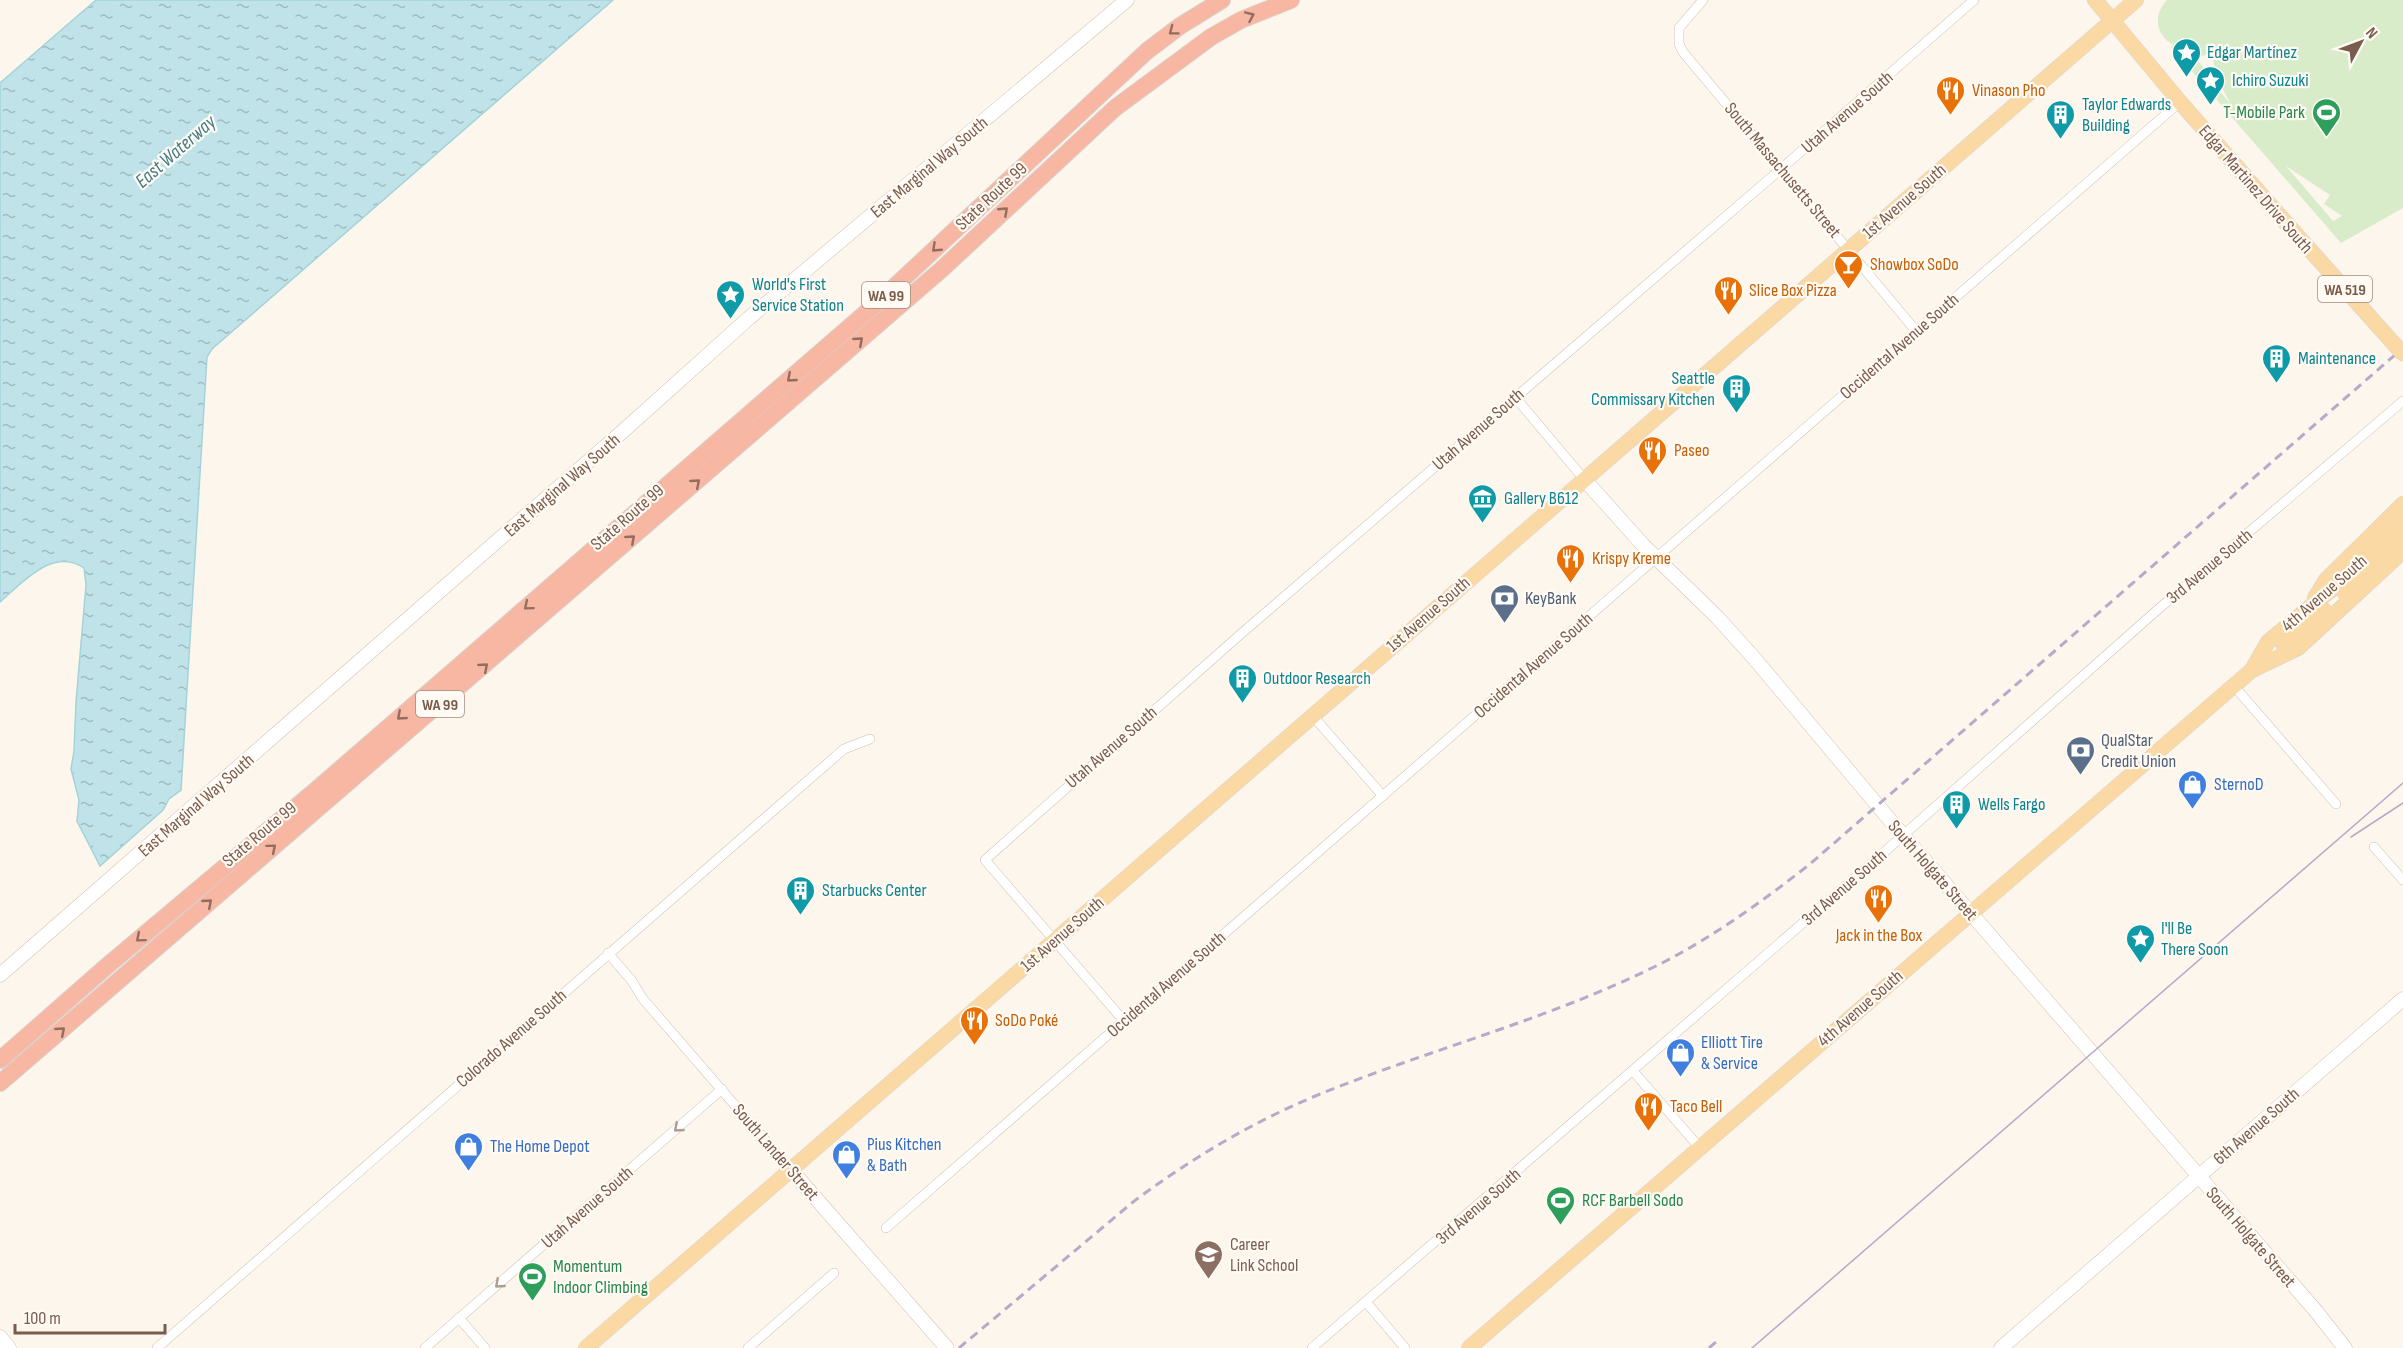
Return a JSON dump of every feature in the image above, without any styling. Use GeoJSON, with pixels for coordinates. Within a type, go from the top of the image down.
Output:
{"type":"FeatureCollection","features":[{"type":"Feature","properties":{"kind":"highway","name":"State Route 99"},"geometry":{"type":"LineString","coordinates":[[0,1083],[315,791],[867,312],[1147,51],[1180,26],[1222,0]]}},
{"type":"Feature","properties":{"kind":"highway","name":"State Route 99"},"geometry":{"type":"LineString","coordinates":[[0,1060],[222,879],[347,785],[942,269],[1115,108],[1211,37],[1241,20],[1291,0]]}},
{"type":"Feature","properties":{"kind":"main road","name":"East Marginal Way South"},"geometry":{"type":"LineString","coordinates":[[0,975],[622,432],[749,318],[1127,0]]}},
{"type":"Feature","properties":{"kind":"main road","name":"Edgar Martinez Drive South"},"geometry":{"type":"LineString","coordinates":[[2096,0],[2250,183],[2403,354]]}},
{"type":"Feature","properties":{"kind":"main road","name":"1st Avenue South"},"geometry":{"type":"LineString","coordinates":[[586,1348],[2136,0]]}},
{"type":"Feature","properties":{"kind":"main road","name":"South Holgate Street"},"geometry":{"type":"LineString","coordinates":[[1584,479],[1656,558],[1717,617],[1754,658],[1903,835],[2315,1310],[2345,1348]]}},
{"type":"Feature","properties":{"kind":"main road"},"geometry":{"type":"LineString","coordinates":[[2310,607],[2326,580],[2403,504]]}},
{"type":"Feature","properties":{"kind":"main road","name":"4th Avenue South"},"geometry":{"type":"LineString","coordinates":[[2252,670],[2268,642],[2310,607],[2403,521]]}},
{"type":"Feature","properties":{"kind":"main road"},"geometry":{"type":"LineString","coordinates":[[2252,670],[2291,640],[2403,536]]}},
{"type":"Feature","properties":{"kind":"main road","name":"4th Avenue South"},"geometry":{"type":"LineString","coordinates":[[1469,1348],[2252,670],[2298,648],[2403,551]]}},
{"type":"Feature","properties":{"kind":"main road","name":"6th Avenue South"},"geometry":{"type":"LineString","coordinates":[[2001,1348],[2403,999]]}},
{"type":"Feature","properties":{"kind":"main road","name":"South Lander Street"},"geometry":{"type":"LineString","coordinates":[[791,1170],[947,1348]]}},
{"type":"Feature","properties":{"kind":"main road"},"geometry":{"type":"LineString","coordinates":[[0,1337],[9,1348]]}},
{"type":"Feature","properties":{"kind":"street","name":"South Massachusetts Street"},"geometry":{"type":"LineString","coordinates":[[1703,0],[1678,27],[1683,52],[1917,331]]}},
{"type":"Feature","properties":{"kind":"street","name":"Utah Avenue South"},"geometry":{"type":"LineString","coordinates":[[1054,941],[985,860],[1207,663],[1974,0]]}},
{"type":"Feature","properties":{"kind":"street","name":"Occidental Avenue South"},"geometry":{"type":"LineString","coordinates":[[885,1228],[2180,102]]}},
{"type":"Feature","properties":{"kind":"street","name":"South Holgate Street"},"geometry":{"type":"LineString","coordinates":[[1515,397],[1584,479]]}},
{"type":"Feature","properties":{"kind":"street","name":"3rd Avenue South"},"geometry":{"type":"LineString","coordinates":[[1312,1348],[1633,1071],[2155,612],[2403,401]]}},
{"type":"Feature","properties":{"kind":"street"},"geometry":{"type":"LineString","coordinates":[[2234,686],[2336,804]]}},
{"type":"Feature","properties":{"kind":"street"},"geometry":{"type":"LineString","coordinates":[[1312,715],[1383,796]]}},
{"type":"Feature","properties":{"kind":"street","name":"Colorado Avenue South"},"geometry":{"type":"LineString","coordinates":[[157,1348],[844,749],[870,740]]}},
{"type":"Feature","properties":{"kind":"street"},"geometry":{"type":"LineString","coordinates":[[2374,847],[2403,880]]}},
{"type":"Feature","properties":{"kind":"street"},"geometry":{"type":"LineString","coordinates":[[1054,941],[1124,1021]]}},
{"type":"Feature","properties":{"kind":"street","name":"South Lander Street"},"geometry":{"type":"LineString","coordinates":[[608,953],[633,981],[643,999],[791,1170]]}},
{"type":"Feature","properties":{"kind":"street"},"geometry":{"type":"LineString","coordinates":[[1633,1071],[1700,1148]]}},
{"type":"Feature","properties":{"kind":"street","name":"Utah Avenue South"},"geometry":{"type":"LineString","coordinates":[[425,1348],[722,1089]]}},
{"type":"Feature","properties":{"kind":"street"},"geometry":{"type":"LineString","coordinates":[[748,1348],[834,1273]]}},
{"type":"Feature","properties":{"kind":"street"},"geometry":{"type":"LineString","coordinates":[[1366,1302],[1405,1348]]}},
{"type":"Feature","properties":{"kind":"street"},"geometry":{"type":"LineString","coordinates":[[459,1318],[485,1348]]}},
{"type":"Feature","properties":{"kind":"green space","name":"T-Mobile Park"},"geometry":{"type":"Polygon","coordinates":[[[2167,0],[2403,0],[2403,208],[2341,243],[2171,47],[2173,45],[2162,35],[2158,24],[2162,6],[2167,0]],[[2212,54],[2201,56],[2197,60],[2205,69],[2203,72],[2230,103],[2219,82],[2215,83],[2213,78],[2216,75],[2212,54]],[[2286,166],[2333,221],[2342,216],[2324,204],[2330,195],[2286,166]]]}},
{"type":"Feature","properties":{"kind":"water","name":"East Waterway"},"geometry":{"type":"Polygon","coordinates":[[[96,0],[613,0],[212,349],[207,357],[181,790],[169,799],[163,810],[100,866],[77,821],[79,800],[71,769],[86,585],[84,568],[72,563],[50,564],[29,577],[0,602],[0,83],[96,0]]]}},
{"type":"Feature","properties":{"kind":"tram line"},"geometry":{"type":"LineString","coordinates":[[1752,1348],[2403,783]]}},
{"type":"Feature","properties":{"kind":"tram line"},"geometry":{"type":"LineString","coordinates":[[2351,837],[2403,803]]}},
{"type":"Feature","properties":{"kind":"railway"},"geometry":{"type":"LineString","coordinates":[[959,1348],[1133,1202],[1198,1157],[1243,1131],[1313,1097],[1534,1017],[1622,982],[1683,952],[1739,916],[1810,864],[2396,354]]}},
{"type":"Feature","properties":{"kind":"railway"},"geometry":{"type":"LineString","coordinates":[[1709,1348],[1716,1342]]}},
{"type":"Feature","properties":{"kind":"place","name":"Edgar Martínez"},"geometry":{"type":"Point","coordinates":[2186,78]}},
{"type":"Feature","properties":{"kind":"place","name":"Ichiro Suzuki"},"geometry":{"type":"Point","coordinates":[2211,106]}},
{"type":"Feature","properties":{"kind":"place","name":"Vinason Pho"},"geometry":{"type":"Point","coordinates":[1951,116]}},
{"type":"Feature","properties":{"kind":"place","name":"T-Mobile Park"},"geometry":{"type":"Point","coordinates":[2326,138]}},
{"type":"Feature","properties":{"kind":"place","name":"Taylor Edwards Building"},"geometry":{"type":"Point","coordinates":[2061,140]}},
{"type":"Feature","properties":{"kind":"place","name":"Showbox SoDo"},"geometry":{"type":"Point","coordinates":[1849,290]}},
{"type":"Feature","properties":{"kind":"place","name":"Slice Box Pizza"},"geometry":{"type":"Point","coordinates":[1728,316]}},
{"type":"Feature","properties":{"kind":"place","name":"World's First Service Station"},"geometry":{"type":"Point","coordinates":[731,320]}},
{"type":"Feature","properties":{"kind":"place","name":"Maintenance"},"geometry":{"type":"Point","coordinates":[2277,384]}},
{"type":"Feature","properties":{"kind":"place","name":"Seattle Commissary Kitchen"},"geometry":{"type":"Point","coordinates":[1736,414]}},
{"type":"Feature","properties":{"kind":"place","name":"Paseo"},"geometry":{"type":"Point","coordinates":[1653,476]}},
{"type":"Feature","properties":{"kind":"place","name":"Gallery B612"},"geometry":{"type":"Point","coordinates":[1483,524]}},
{"type":"Feature","properties":{"kind":"place","name":"Krispy Kreme"},"geometry":{"type":"Point","coordinates":[1571,584]}},
{"type":"Feature","properties":{"kind":"place","name":"KeyBank"},"geometry":{"type":"Point","coordinates":[1504,624]}},
{"type":"Feature","properties":{"kind":"place","name":"Outdoor Research"},"geometry":{"type":"Point","coordinates":[1242,704]}},
{"type":"Feature","properties":{"kind":"place","name":"QualStar Credit Union"},"geometry":{"type":"Point","coordinates":[2080,776]}},
{"type":"Feature","properties":{"kind":"place","name":"SternoD"},"geometry":{"type":"Point","coordinates":[2193,810]}},
{"type":"Feature","properties":{"kind":"place","name":"Wells Fargo"},"geometry":{"type":"Point","coordinates":[1957,830]}},
{"type":"Feature","properties":{"kind":"place","name":"Starbucks Center"},"geometry":{"type":"Point","coordinates":[801,916]}},
{"type":"Feature","properties":{"kind":"place","name":"Jack in the Box"},"geometry":{"type":"Point","coordinates":[1879,924]}},
{"type":"Feature","properties":{"kind":"place","name":"I'll Be There Soon"},"geometry":{"type":"Point","coordinates":[2140,964]}},
{"type":"Feature","properties":{"kind":"place","name":"SoDo Poké"},"geometry":{"type":"Point","coordinates":[974,1046]}},
{"type":"Feature","properties":{"kind":"place","name":"Elliott Tire & Service"},"geometry":{"type":"Point","coordinates":[1680,1078]}},
{"type":"Feature","properties":{"kind":"place","name":"Taco Bell"},"geometry":{"type":"Point","coordinates":[1649,1132]}},
{"type":"Feature","properties":{"kind":"place","name":"The Home Depot"},"geometry":{"type":"Point","coordinates":[469,1172]}},
{"type":"Feature","properties":{"kind":"place","name":"Pius Kitchen & Bath"},"geometry":{"type":"Point","coordinates":[846,1180]}},
{"type":"Feature","properties":{"kind":"place","name":"RCF Barbell Sodo"},"geometry":{"type":"Point","coordinates":[1561,1226]}},
{"type":"Feature","properties":{"kind":"place","name":"Career Link School"},"geometry":{"type":"Point","coordinates":[1209,1280]}},
{"type":"Feature","properties":{"kind":"place","name":"Momentum Indoor Climbing"},"geometry":{"type":"Point","coordinates":[532,1302]}}]}
